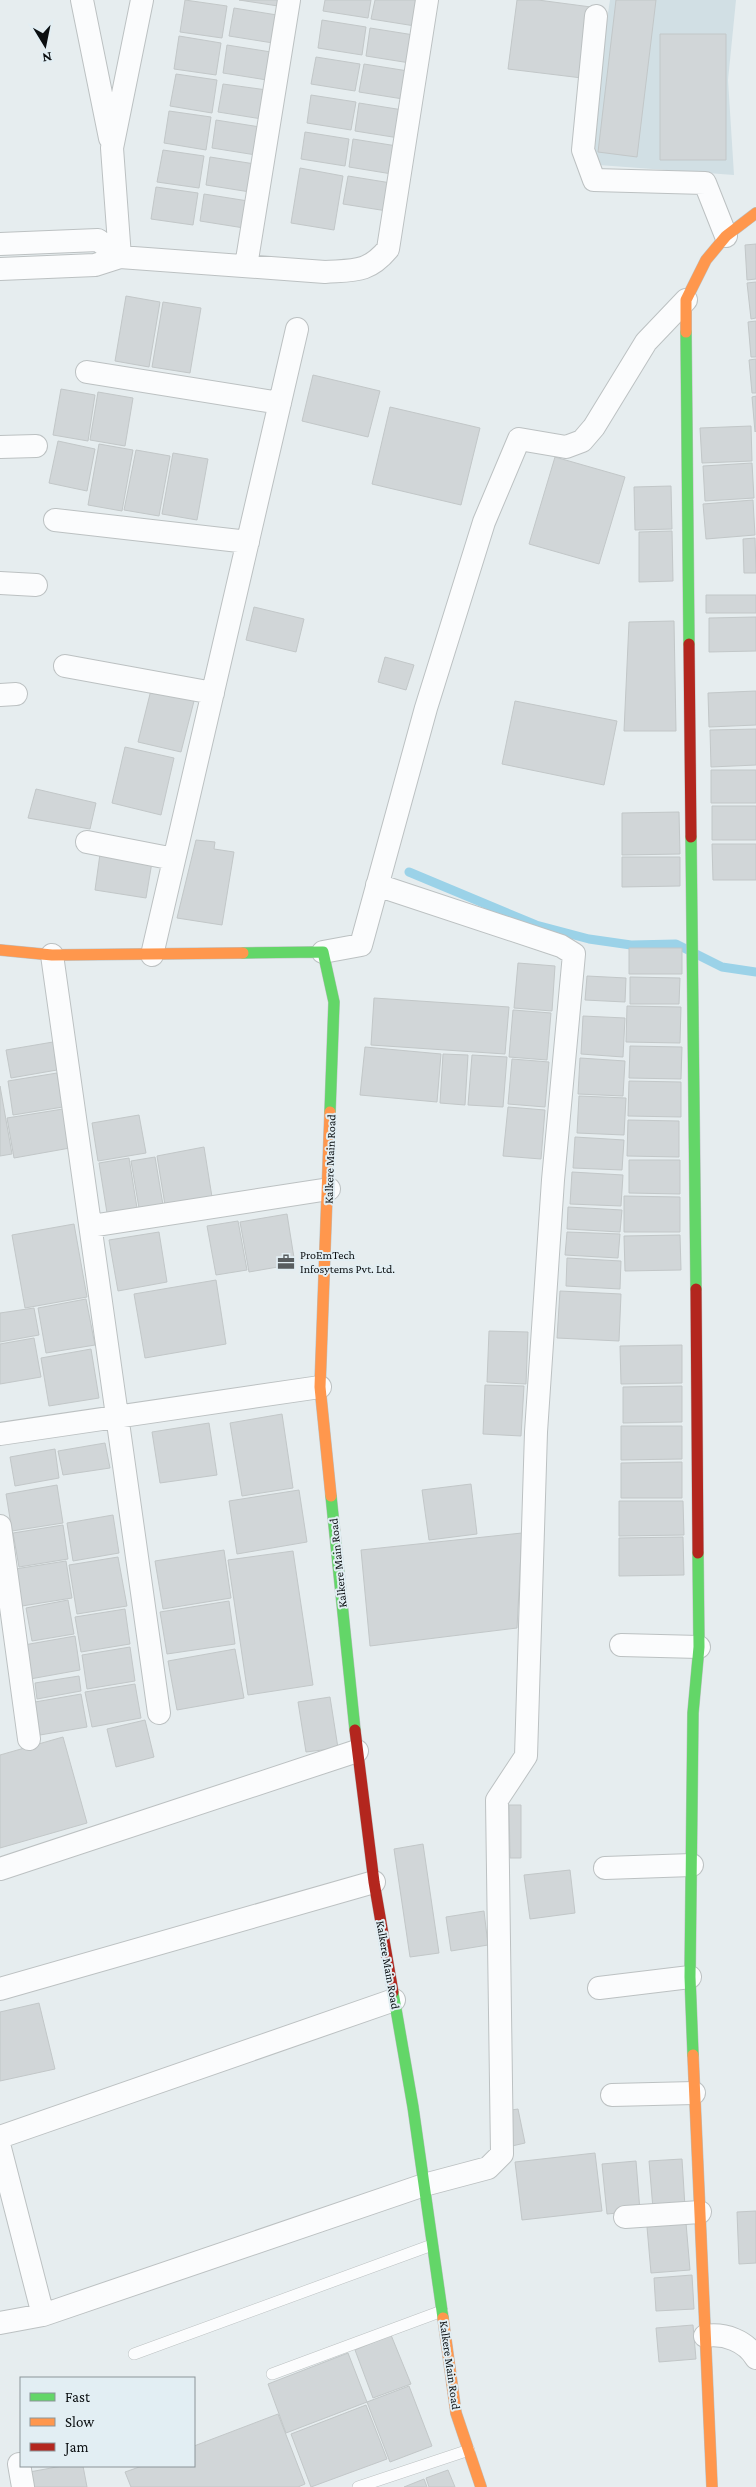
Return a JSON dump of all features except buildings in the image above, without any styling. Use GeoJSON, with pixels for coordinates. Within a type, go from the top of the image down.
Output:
{"type":"FeatureCollection","features":[{"type":"Feature","properties":{"kind":"street"},"geometry":{"type":"LineString","coordinates":[[82,0],[112,148],[120,257]]}},
{"type":"Feature","properties":{"kind":"street"},"geometry":{"type":"LineString","coordinates":[[112,148],[142,0]]}},
{"type":"Feature","properties":{"kind":"street"},"geometry":{"type":"LineString","coordinates":[[246,266],[289,0]]}},
{"type":"Feature","properties":{"kind":"street"},"geometry":{"type":"LineString","coordinates":[[0,269],[95,264],[120,257],[325,272],[355,270],[376,264],[388,249],[427,0]]}},
{"type":"Feature","properties":{"kind":"street"},"geometry":{"type":"LineString","coordinates":[[596,16],[582,150],[594,180],[705,183],[726,236]]}},
{"type":"Feature","properties":{"kind":"street"},"geometry":{"type":"LineString","coordinates":[[0,950],[52,955],[152,955],[323,952],[361,945],[426,708],[484,522],[519,439],[566,447],[582,441],[594,427],[646,342],[686,300],[706,260],[726,236],[756,213]]}},
{"type":"Feature","properties":{"kind":"street"},"geometry":{"type":"LineString","coordinates":[[0,244],[98,240],[120,257]]}},
{"type":"Feature","properties":{"kind":"street"},"geometry":{"type":"LineString","coordinates":[[686,300],[699,1647],[692,1713],[690,1978],[712,2487]]}},
{"type":"Feature","properties":{"kind":"street"},"geometry":{"type":"LineString","coordinates":[[152,955],[297,330]]}},
{"type":"Feature","properties":{"kind":"street"},"geometry":{"type":"LineString","coordinates":[[87,372],[280,403]]}},
{"type":"Feature","properties":{"kind":"street"},"geometry":{"type":"LineString","coordinates":[[0,447],[36,446]]}},
{"type":"Feature","properties":{"kind":"street"},"geometry":{"type":"LineString","coordinates":[[55,520],[248,542]]}},
{"type":"Feature","properties":{"kind":"street"},"geometry":{"type":"LineString","coordinates":[[0,582],[36,584]]}},
{"type":"Feature","properties":{"kind":"street"},"geometry":{"type":"LineString","coordinates":[[65,666],[213,693]]}},
{"type":"Feature","properties":{"kind":"street"},"geometry":{"type":"LineString","coordinates":[[87,842],[174,859]]}},
{"type":"Feature","properties":{"kind":"street"},"geometry":{"type":"LineString","coordinates":[[0,2322],[43,2315],[424,2185],[488,2168],[502,2154],[497,1800],[526,1756],[536,1432],[553,1180],[574,954],[561,946],[377,885]]}},
{"type":"Feature","properties":{"kind":"street","name":"Kalkere Main Road"},"geometry":{"type":"LineString","coordinates":[[323,952],[334,1002],[329,1189],[320,1387],[357,1751],[374,1882],[424,2185],[456,2413],[482,2487]]}},
{"type":"Feature","properties":{"kind":"street"},"geometry":{"type":"LineString","coordinates":[[52,955],[159,1713]]}},
{"type":"Feature","properties":{"kind":"street"},"geometry":{"type":"LineString","coordinates":[[91,1226],[329,1189]]}},
{"type":"Feature","properties":{"kind":"street"},"geometry":{"type":"LineString","coordinates":[[0,1434],[320,1387]]}},
{"type":"Feature","properties":{"kind":"street"},"geometry":{"type":"LineString","coordinates":[[0,1526],[29,1739]]}},
{"type":"Feature","properties":{"kind":"street"},"geometry":{"type":"LineString","coordinates":[[621,1645],[699,1647]]}},
{"type":"Feature","properties":{"kind":"street"},"geometry":{"type":"LineString","coordinates":[[0,1869],[357,1751]]}},
{"type":"Feature","properties":{"kind":"street"},"geometry":{"type":"LineString","coordinates":[[605,1868],[692,1865]]}},
{"type":"Feature","properties":{"kind":"street"},"geometry":{"type":"LineString","coordinates":[[0,1988],[374,1882]]}},
{"type":"Feature","properties":{"kind":"street"},"geometry":{"type":"LineString","coordinates":[[599,1988],[690,1978]]}},
{"type":"Feature","properties":{"kind":"street"},"geometry":{"type":"LineString","coordinates":[[0,2137],[394,2000]]}},
{"type":"Feature","properties":{"kind":"street"},"geometry":{"type":"LineString","coordinates":[[612,2094],[694,2093]]}},
{"type":"Feature","properties":{"kind":"street"},"geometry":{"type":"LineString","coordinates":[[0,2148],[43,2315]]}},
{"type":"Feature","properties":{"kind":"street"},"geometry":{"type":"LineString","coordinates":[[625,2217],[700,2212]]}},
{"type":"Feature","properties":{"kind":"street"},"geometry":{"type":"LineString","coordinates":[[705,2336],[736,2339],[751,2349],[756,2358]]}},
{"type":"Feature","properties":{"kind":"street"},"geometry":{"type":"LineString","coordinates":[[19,2464],[24,2487]]}},
{"type":"Feature","properties":{"kind":"lane"},"geometry":{"type":"LineString","coordinates":[[134,2354],[432,2244]]}},
{"type":"Feature","properties":{"kind":"lane"},"geometry":{"type":"LineString","coordinates":[[272,2374],[442,2311]]}},
{"type":"Feature","properties":{"kind":"lane"},"geometry":{"type":"LineString","coordinates":[[358,2487],[469,2450]]}},
{"type":"Feature","properties":{"kind":"shaded area"},"geometry":{"type":"Polygon","coordinates":[[[610,0],[736,0],[728,80],[734,175],[585,164],[610,0]]]}},
{"type":"Feature","properties":{"kind":"waterway"},"geometry":{"type":"LineString","coordinates":[[409,872],[536,925],[589,939],[631,945],[676,944],[722,967],[756,972]]}},
{"type":"Feature","properties":{"kind":"traffic: fast"},"geometry":{"type":"LineString","coordinates":[[686,332],[689,644]]}},
{"type":"Feature","properties":{"kind":"traffic: fast"},"geometry":{"type":"LineString","coordinates":[[691,837],[696,1289]]}},
{"type":"Feature","properties":{"kind":"traffic: fast"},"geometry":{"type":"LineString","coordinates":[[243,953],[323,952],[334,1002],[330,1112]]}},
{"type":"Feature","properties":{"kind":"traffic: fast"},"geometry":{"type":"LineString","coordinates":[[331,1496],[355,1730]]}},
{"type":"Feature","properties":{"kind":"traffic: fast"},"geometry":{"type":"LineString","coordinates":[[693,2055],[690,1977],[693,1713],[699,1647],[698,1553]]}},
{"type":"Feature","properties":{"kind":"traffic: fast"},"geometry":{"type":"LineString","coordinates":[[393,1992],[413,2107],[443,2318]]}},
{"type":"Feature","properties":{"kind":"traffic: slow"},"geometry":{"type":"LineString","coordinates":[[686,332],[686,300],[706,260],[726,236],[756,213]]}},
{"type":"Feature","properties":{"kind":"traffic: slow"},"geometry":{"type":"LineString","coordinates":[[0,950],[52,955],[243,953]]}},
{"type":"Feature","properties":{"kind":"traffic: slow"},"geometry":{"type":"LineString","coordinates":[[330,1112],[320,1387],[331,1496]]}},
{"type":"Feature","properties":{"kind":"traffic: slow"},"geometry":{"type":"LineString","coordinates":[[693,2055],[712,2487]]}},
{"type":"Feature","properties":{"kind":"traffic: slow"},"geometry":{"type":"LineString","coordinates":[[443,2318],[456,2413],[481,2487]]}},
{"type":"Feature","properties":{"kind":"traffic: jam"},"geometry":{"type":"LineString","coordinates":[[689,644],[691,837]]}},
{"type":"Feature","properties":{"kind":"traffic: jam"},"geometry":{"type":"LineString","coordinates":[[696,1289],[698,1553]]}},
{"type":"Feature","properties":{"kind":"traffic: jam"},"geometry":{"type":"LineString","coordinates":[[355,1730],[374,1882],[393,1992]]}},
{"type":"Feature","properties":{"kind":"place","name":"ProEmTech Infosytems Pvt. Ltd."},"geometry":{"type":"Point","coordinates":[286,1262]}}]}
